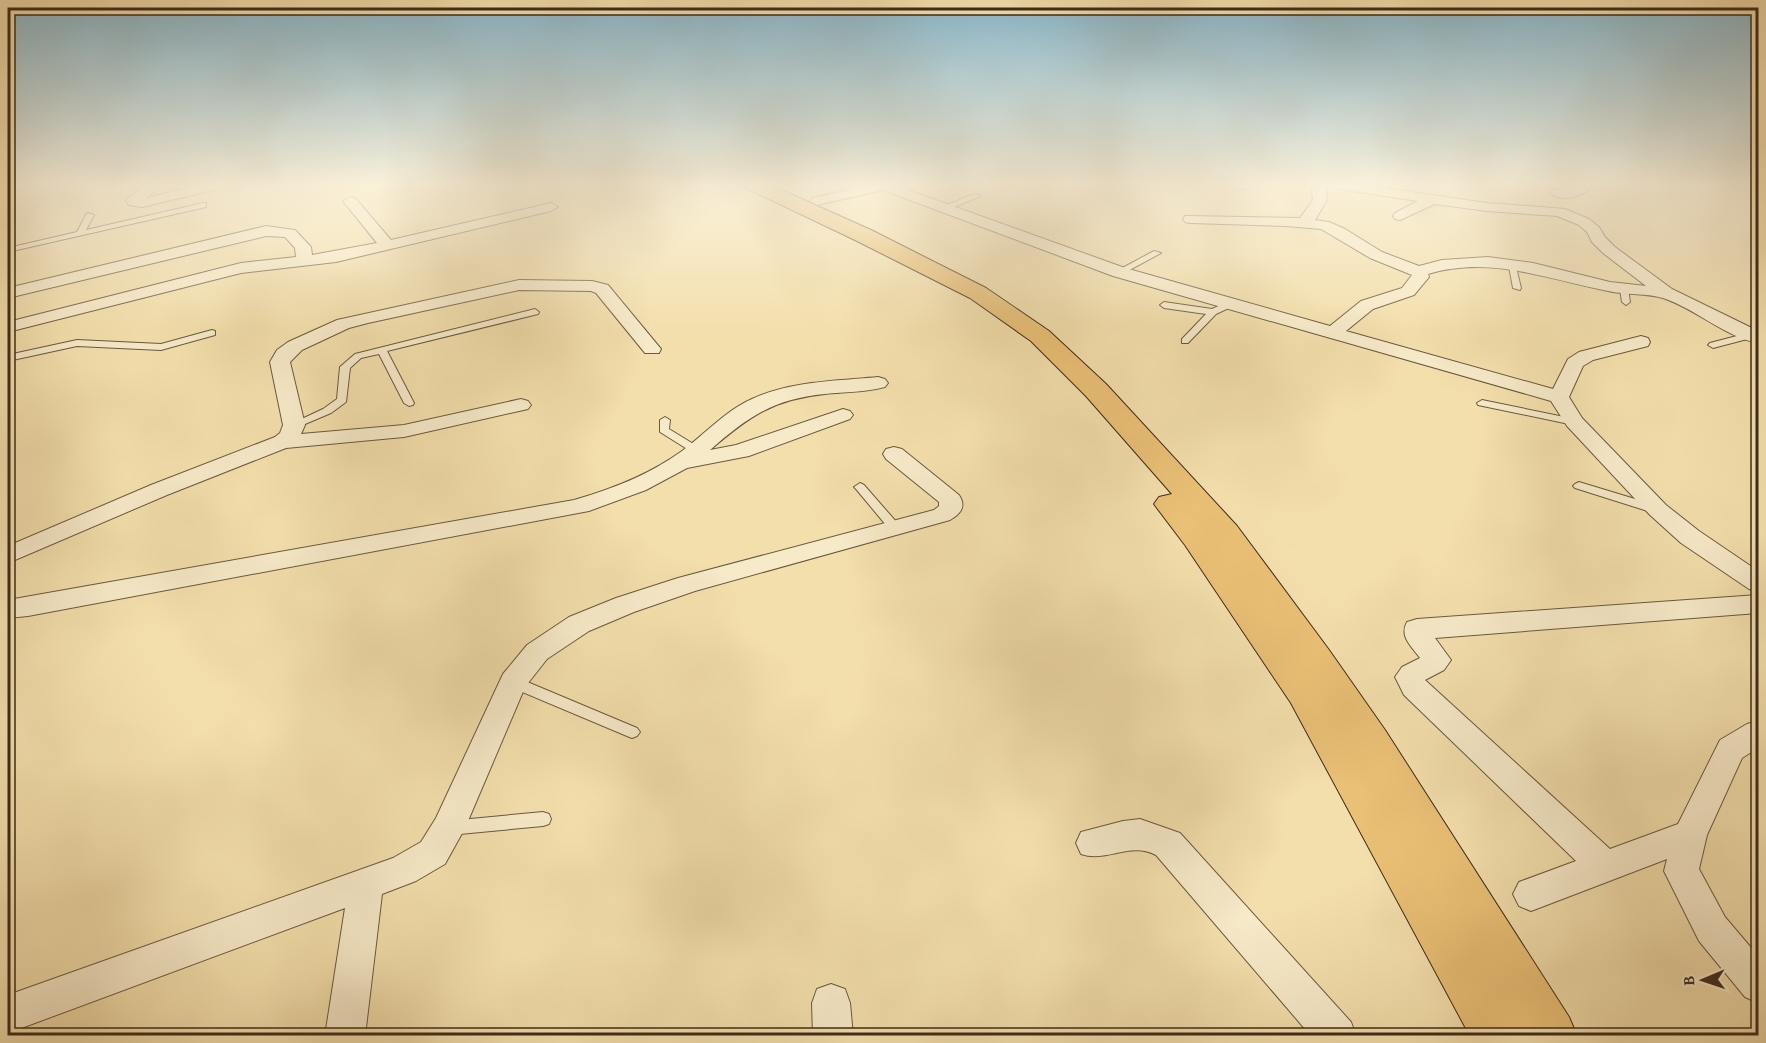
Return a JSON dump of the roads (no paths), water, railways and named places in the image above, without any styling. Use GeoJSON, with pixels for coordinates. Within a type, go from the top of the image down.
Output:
{"type":"FeatureCollection","features":[{"type":"Feature","properties":{"kind":"highway"},"geometry":{"type":"LineString","coordinates":[[836,233],[926,278],[981,311],[1068,388],[1132,457],[1197,537],[1305,692],[1500,1035]]}},
{"type":"Feature","properties":{"kind":"highway"},"geometry":{"type":"LineString","coordinates":[[859,233],[978,293],[1040,336],[1096,390],[1225,534],[1370,742],[1550,1035]]}},
{"type":"Feature","properties":{"kind":"street"},"geometry":{"type":"LineString","coordinates":[[8,293],[259,233]]}},
{"type":"Feature","properties":{"kind":"street"},"geometry":{"type":"LineString","coordinates":[[286,233],[290,233],[303,247],[304,262]]}},
{"type":"Feature","properties":{"kind":"street"},"geometry":{"type":"LineString","coordinates":[[377,233],[387,245]]}},
{"type":"Feature","properties":{"kind":"street"},"geometry":{"type":"LineString","coordinates":[[8,327],[241,268],[304,262],[440,233]]}},
{"type":"Feature","properties":{"kind":"street"},"geometry":{"type":"LineString","coordinates":[[1011,233],[1119,272],[1559,397],[1574,422],[1658,510],[1690,537],[1758,583]]}},
{"type":"Feature","properties":{"kind":"street"},"geometry":{"type":"LineString","coordinates":[[1334,333],[1369,304],[1401,296],[1412,290],[1421,277],[1418,272],[1376,255],[1341,233]]}},
{"type":"Feature","properties":{"kind":"street"},"geometry":{"type":"LineString","coordinates":[[1595,233],[1609,250],[1666,293],[1755,337]]}},
{"type":"Feature","properties":{"kind":"street"},"geometry":{"type":"LineString","coordinates":[[1418,272],[1440,263],[1459,260],[1511,263],[1625,296],[1666,293]]}},
{"type":"Feature","properties":{"kind":"street"},"geometry":{"type":"LineString","coordinates":[[288,434],[280,362],[284,354],[295,346],[343,324],[519,285],[592,286],[602,289],[652,349]]}},
{"type":"Feature","properties":{"kind":"street"},"geometry":{"type":"LineString","coordinates":[[1559,397],[1575,363],[1586,356],[1641,342]]}},
{"type":"Feature","properties":{"kind":"street"},"geometry":{"type":"LineString","coordinates":[[8,609],[565,510],[608,499],[688,456],[742,414],[768,399],[802,391],[878,382]]}},
{"type":"Feature","properties":{"kind":"street"},"geometry":{"type":"LineString","coordinates":[[8,555],[288,434],[356,437],[404,431],[521,405]]}},
{"type":"Feature","properties":{"kind":"street"},"geometry":{"type":"LineString","coordinates":[[688,456],[741,451],[843,415]]}},
{"type":"Feature","properties":{"kind":"street"},"geometry":{"type":"LineString","coordinates":[[8,1014],[404,870],[433,853],[448,828],[513,682],[537,652],[579,624],[625,605],[687,584],[942,515],[951,509],[951,500],[894,454]]}},
{"type":"Feature","properties":{"kind":"street"},"geometry":{"type":"LineString","coordinates":[[1605,867],[1414,687],[1408,676],[1416,670],[1434,664],[1437,660],[1418,636],[1417,629],[1758,604]]}},
{"type":"Feature","properties":{"kind":"street"},"geometry":{"type":"LineString","coordinates":[[1758,733],[1731,749],[1690,835],[1681,872],[1712,929],[1758,984]]}},
{"type":"Feature","properties":{"kind":"street"},"geometry":{"type":"LineString","coordinates":[[1093,843],[1135,834],[1152,835],[1168,844],[1337,1035]]}},
{"type":"Feature","properties":{"kind":"street"},"geometry":{"type":"LineString","coordinates":[[1531,894],[1690,835]]}},
{"type":"Feature","properties":{"kind":"street"},"geometry":{"type":"LineString","coordinates":[[345,1035],[366,884]]}},
{"type":"Feature","properties":{"kind":"lane"},"geometry":{"type":"LineString","coordinates":[[8,250],[80,233]]}},
{"type":"Feature","properties":{"kind":"lane"},"geometry":{"type":"LineString","coordinates":[[1119,272],[1157,253]]}},
{"type":"Feature","properties":{"kind":"lane"},"geometry":{"type":"LineString","coordinates":[[1511,263],[1517,288]]}},
{"type":"Feature","properties":{"kind":"lane"},"geometry":{"type":"LineString","coordinates":[[1185,341],[1213,312],[1230,304]]}},
{"type":"Feature","properties":{"kind":"lane"},"geometry":{"type":"LineString","coordinates":[[1164,305],[1213,312]]}},
{"type":"Feature","properties":{"kind":"lane"},"geometry":{"type":"LineString","coordinates":[[288,434],[342,400],[345,367],[350,360],[358,356],[535,312]]}},
{"type":"Feature","properties":{"kind":"lane"},"geometry":{"type":"LineString","coordinates":[[8,358],[77,343],[161,347],[212,333]]}},
{"type":"Feature","properties":{"kind":"lane"},"geometry":{"type":"LineString","coordinates":[[1713,345],[1755,337]]}},
{"type":"Feature","properties":{"kind":"lane"},"geometry":{"type":"LineString","coordinates":[[382,350],[409,403]]}},
{"type":"Feature","properties":{"kind":"lane"},"geometry":{"type":"LineString","coordinates":[[1482,403],[1574,422]]}},
{"type":"Feature","properties":{"kind":"lane"},"geometry":{"type":"LineString","coordinates":[[665,420],[664,430],[688,456]]}},
{"type":"Feature","properties":{"kind":"lane"},"geometry":{"type":"LineString","coordinates":[[1579,486],[1658,510]]}},
{"type":"Feature","properties":{"kind":"lane"},"geometry":{"type":"LineString","coordinates":[[860,487],[895,528]]}},
{"type":"Feature","properties":{"kind":"lane"},"geometry":{"type":"LineString","coordinates":[[513,682],[632,732]]}},
{"type":"Feature","properties":{"kind":"lane"},"geometry":{"type":"LineString","coordinates":[[448,828],[543,819]]}}]}
